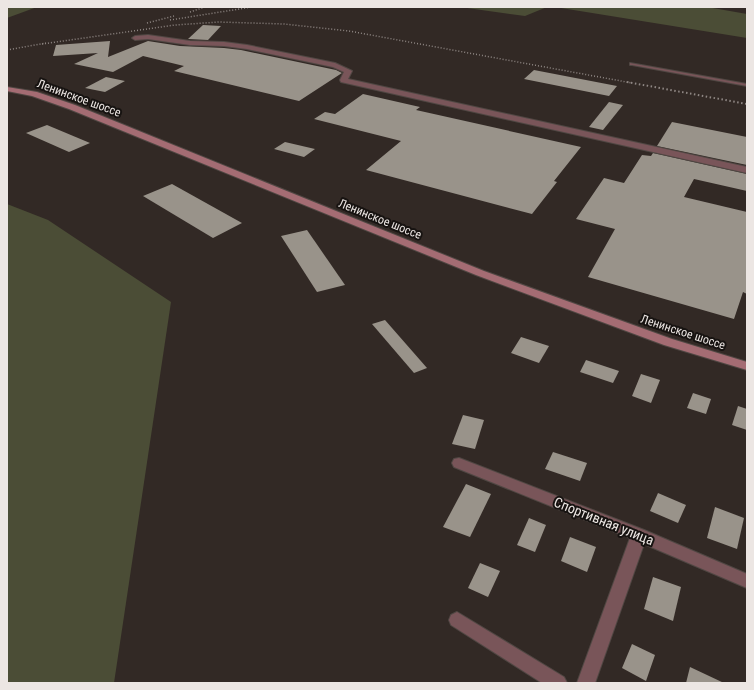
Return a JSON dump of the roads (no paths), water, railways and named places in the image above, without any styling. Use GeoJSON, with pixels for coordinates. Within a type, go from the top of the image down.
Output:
{"type":"FeatureCollection","features":[{"type":"Feature","properties":{"kind":"street"},"geometry":{"type":"LineString","coordinates":[[135,38],[148,37],[190,43],[224,44],[335,64],[348,72],[344,80],[747,170]]}},
{"type":"Feature","properties":{"kind":"street","name":"Ленинское шоссе"},"geometry":{"type":"LineString","coordinates":[[7,89],[34,94],[72,107],[480,273],[668,342],[747,366]]}},
{"type":"Feature","properties":{"kind":"street","name":"Спортивная улица"},"geometry":{"type":"LineString","coordinates":[[459,463],[639,535],[747,581]]}},
{"type":"Feature","properties":{"kind":"street"},"geometry":{"type":"LineString","coordinates":[[586,683],[639,535]]}},
{"type":"Feature","properties":{"kind":"street"},"geometry":{"type":"LineString","coordinates":[[457,620],[558,683]]}},
{"type":"Feature","properties":{"kind":"lane"},"geometry":{"type":"LineString","coordinates":[[632,64],[747,85]]}},
{"type":"Feature","properties":{"kind":"railway"},"geometry":{"type":"LineString","coordinates":[[190,12],[205,7]]}},
{"type":"Feature","properties":{"kind":"railway"},"geometry":{"type":"LineString","coordinates":[[170,20],[252,7]]}},
{"type":"Feature","properties":{"kind":"railway"},"geometry":{"type":"LineString","coordinates":[[147,23],[174,16]]}},
{"type":"Feature","properties":{"kind":"railway"},"geometry":{"type":"LineString","coordinates":[[42,44],[175,25],[219,22],[284,24],[349,31],[632,83]]}},
{"type":"Feature","properties":{"kind":"railway"},"geometry":{"type":"LineString","coordinates":[[7,50],[46,43]]}},
{"type":"Feature","properties":{"kind":"railway"},"geometry":{"type":"LineString","coordinates":[[627,82],[747,104]]}}]}
